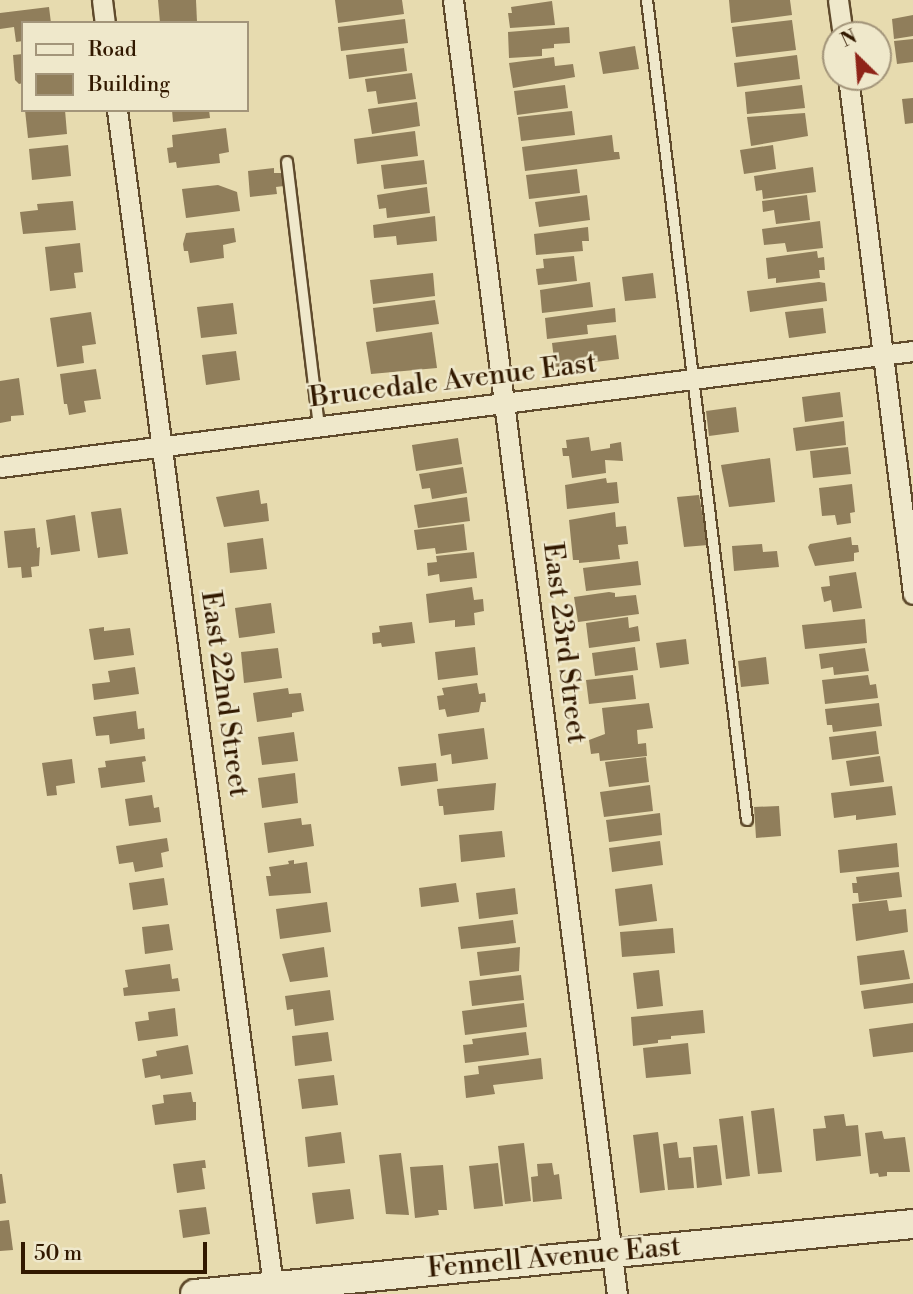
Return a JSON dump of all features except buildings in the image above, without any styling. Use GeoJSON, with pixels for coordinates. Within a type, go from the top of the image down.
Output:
{"type":"FeatureCollection","features":[{"type":"Feature","properties":{"kind":"main road","name":"Fennell Avenue East"},"geometry":{"type":"LineString","coordinates":[[195,1294],[913,1224]]}},
{"type":"Feature","properties":{"kind":"street"},"geometry":{"type":"LineString","coordinates":[[102,0],[105,21]]}},
{"type":"Feature","properties":{"kind":"street","name":"East 23rd Street"},"geometry":{"type":"LineString","coordinates":[[453,0],[617,1294]]}},
{"type":"Feature","properties":{"kind":"street"},"geometry":{"type":"LineString","coordinates":[[838,0],[840,21]]}},
{"type":"Feature","properties":{"kind":"street"},"geometry":{"type":"LineString","coordinates":[[850,91],[913,594]]}},
{"type":"Feature","properties":{"kind":"street","name":"East 22nd Street"},"geometry":{"type":"LineString","coordinates":[[117,112],[163,446],[265,1289]]}},
{"type":"Feature","properties":{"kind":"street","name":"Brucedale Avenue East"},"geometry":{"type":"LineString","coordinates":[[0,467],[913,351]]}},
{"type":"Feature","properties":{"kind":"lane"},"geometry":{"type":"LineString","coordinates":[[648,0],[747,820]]}},
{"type":"Feature","properties":{"kind":"lane"},"geometry":{"type":"LineString","coordinates":[[286,162],[319,426]]}}]}
